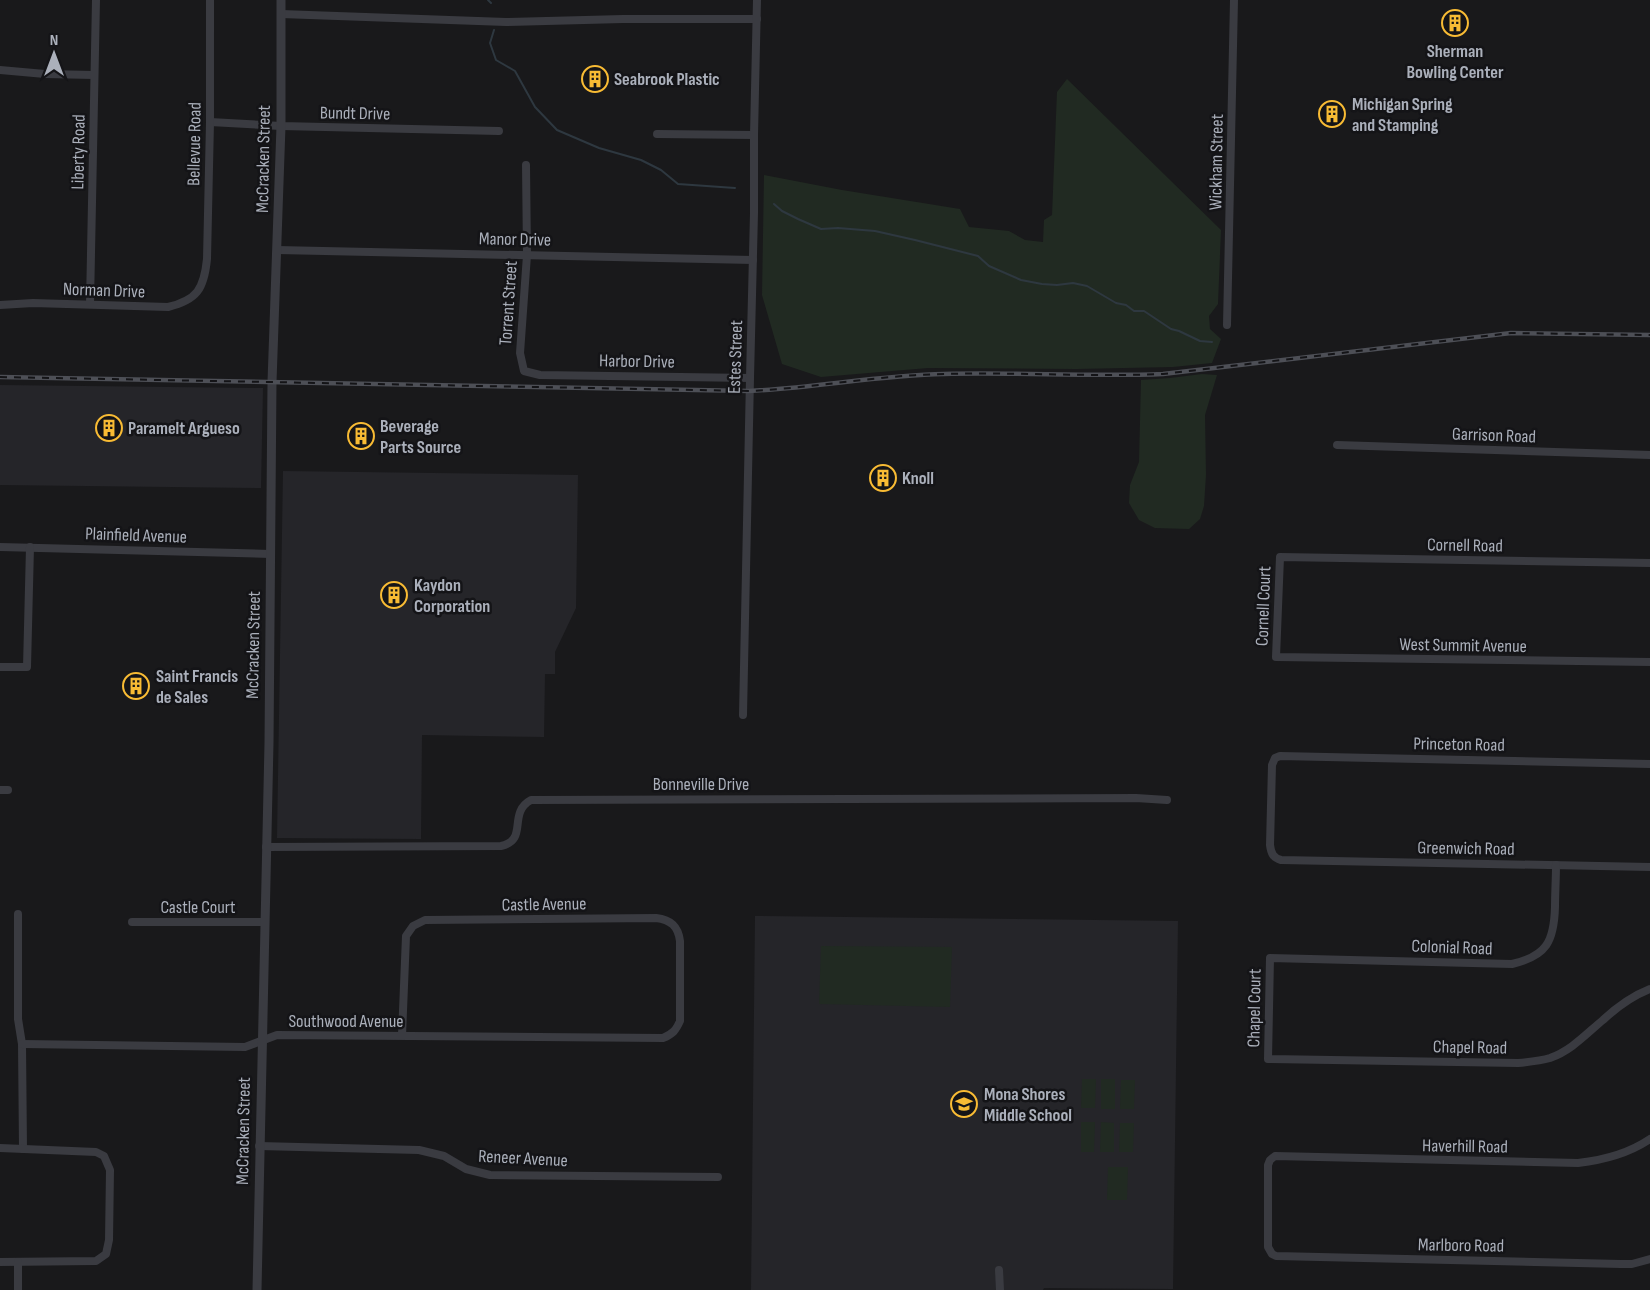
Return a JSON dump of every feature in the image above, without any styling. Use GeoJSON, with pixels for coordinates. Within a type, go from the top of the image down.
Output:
{"type":"FeatureCollection","features":[{"type":"Feature","properties":{"kind":"street","name":"Liberty Road"},"geometry":{"type":"LineString","coordinates":[[90,304],[96,0]]}},
{"type":"Feature","properties":{"kind":"street","name":"Bellevue Road"},"geometry":{"type":"LineString","coordinates":[[200,288],[206,274],[207,259],[210,0]]}},
{"type":"Feature","properties":{"kind":"street","name":"McCracken Street"},"geometry":{"type":"LineString","coordinates":[[256,1290],[272,554],[272,382],[281,126],[281,0]]}},
{"type":"Feature","properties":{"kind":"street","name":"Estes Street"},"geometry":{"type":"LineString","coordinates":[[743,715],[757,0]]}},
{"type":"Feature","properties":{"kind":"street","name":"Wickham Street"},"geometry":{"type":"LineString","coordinates":[[1227,325],[1234,0]]}},
{"type":"Feature","properties":{"kind":"street"},"geometry":{"type":"LineString","coordinates":[[281,14],[506,22],[757,19]]}},
{"type":"Feature","properties":{"kind":"street"},"geometry":{"type":"LineString","coordinates":[[0,70],[94,75]]}},
{"type":"Feature","properties":{"kind":"street","name":"Bundt Drive"},"geometry":{"type":"LineString","coordinates":[[210,122],[499,131]]}},
{"type":"Feature","properties":{"kind":"street"},"geometry":{"type":"LineString","coordinates":[[657,134],[754,135]]}},
{"type":"Feature","properties":{"kind":"street","name":"Torrent Street"},"geometry":{"type":"LineString","coordinates":[[524,371],[520,353],[527,255],[526,165]]}},
{"type":"Feature","properties":{"kind":"street","name":"Manor Drive"},"geometry":{"type":"LineString","coordinates":[[277,250],[753,260]]}},
{"type":"Feature","properties":{"kind":"street","name":"Norman Drive"},"geometry":{"type":"LineString","coordinates":[[0,305],[33,303],[168,307],[184,303],[200,288]]}},
{"type":"Feature","properties":{"kind":"street","name":"Harbor Drive"},"geometry":{"type":"LineString","coordinates":[[524,371],[540,375],[750,378]]}},
{"type":"Feature","properties":{"kind":"street","name":"Garrison Road"},"geometry":{"type":"LineString","coordinates":[[1337,445],[1650,455]]}},
{"type":"Feature","properties":{"kind":"street","name":"Plainfield Avenue"},"geometry":{"type":"LineString","coordinates":[[0,547],[272,554]]}},
{"type":"Feature","properties":{"kind":"street"},"geometry":{"type":"LineString","coordinates":[[0,667],[27,668],[30,548]]}},
{"type":"Feature","properties":{"kind":"street","name":"Cornell Road"},"geometry":{"type":"LineString","coordinates":[[1280,556],[1650,563]]}},
{"type":"Feature","properties":{"kind":"street","name":"Cornell Court"},"geometry":{"type":"LineString","coordinates":[[1276,657],[1280,556]]}},
{"type":"Feature","properties":{"kind":"street","name":"West Summit Avenue"},"geometry":{"type":"LineString","coordinates":[[1276,657],[1650,662]]}},
{"type":"Feature","properties":{"kind":"street","name":"Princeton Road"},"geometry":{"type":"LineString","coordinates":[[1281,860],[1275,858],[1271,850],[1272,765],[1277,757],[1286,755],[1650,764]]}},
{"type":"Feature","properties":{"kind":"street","name":"Bonneville Drive"},"geometry":{"type":"LineString","coordinates":[[266,847],[501,846],[510,844],[515,838],[520,810],[531,800],[1100,798],[1167,800]]}},
{"type":"Feature","properties":{"kind":"street","name":"Greenwich Road"},"geometry":{"type":"LineString","coordinates":[[1281,860],[1650,867]]}},
{"type":"Feature","properties":{"kind":"street","name":"Colonial Road"},"geometry":{"type":"LineString","coordinates":[[1270,958],[1512,964],[1523,962],[1542,951],[1548,944],[1554,926],[1556,865]]}},
{"type":"Feature","properties":{"kind":"street"},"geometry":{"type":"LineString","coordinates":[[18,914],[22,1149]]}},
{"type":"Feature","properties":{"kind":"street","name":"Castle Avenue"},"geometry":{"type":"LineString","coordinates":[[402,1036],[406,936],[413,926],[425,920],[645,918],[672,922],[678,931],[680,1021],[672,1035]]}},
{"type":"Feature","properties":{"kind":"street","name":"Castle Court"},"geometry":{"type":"LineString","coordinates":[[132,922],[264,922]]}},
{"type":"Feature","properties":{"kind":"street","name":"Chapel Court"},"geometry":{"type":"LineString","coordinates":[[1268,1059],[1270,958]]}},
{"type":"Feature","properties":{"kind":"street","name":"Chapel Road"},"geometry":{"type":"LineString","coordinates":[[1268,1059],[1518,1063],[1536,1061],[1551,1057],[1578,1043],[1624,1003],[1650,989]]}},
{"type":"Feature","properties":{"kind":"street","name":"Southwood Avenue"},"geometry":{"type":"LineString","coordinates":[[22,1044],[245,1047],[277,1035],[663,1038],[672,1035]]}},
{"type":"Feature","properties":{"kind":"street","name":"Haverhill Road"},"geometry":{"type":"LineString","coordinates":[[1272,1254],[1268,1247],[1268,1165],[1275,1156],[1578,1163],[1620,1154],[1650,1139]]}},
{"type":"Feature","properties":{"kind":"street","name":"Reneer Avenue"},"geometry":{"type":"LineString","coordinates":[[259,1146],[419,1150],[444,1156],[466,1169],[490,1175],[718,1177]]}},
{"type":"Feature","properties":{"kind":"street"},"geometry":{"type":"LineString","coordinates":[[0,1148],[96,1152],[104,1156],[110,1170],[109,1240],[106,1254],[96,1262],[0,1262]]}},
{"type":"Feature","properties":{"kind":"street","name":"Marlboro Road"},"geometry":{"type":"LineString","coordinates":[[1272,1254],[1621,1264],[1632,1264],[1650,1259]]}},
{"type":"Feature","properties":{"kind":"street"},"geometry":{"type":"LineString","coordinates":[[18,1262],[18,1290]]}},
{"type":"Feature","properties":{"kind":"street"},"geometry":{"type":"LineString","coordinates":[[999,1270],[1000,1290]]}},
{"type":"Feature","properties":{"kind":"street"},"geometry":{"type":"LineString","coordinates":[[256,1290],[262,1290]]}},
{"type":"Feature","properties":{"kind":"shaded area"},"geometry":{"type":"Polygon","coordinates":[[[1067,79],[1221,230],[1218,304],[1209,316],[1210,329],[1221,339],[1212,363],[1173,367],[1076,369],[928,368],[821,377],[782,364],[762,295],[764,175],[960,209],[969,227],[1009,231],[1025,240],[1043,242],[1044,220],[1052,215],[1057,92],[1067,79]]]}},
{"type":"Feature","properties":{"kind":"shaded area"},"geometry":{"type":"Polygon","coordinates":[[[1202,374],[1217,375],[1205,415],[1204,506],[1200,519],[1189,529],[1155,528],[1139,520],[1129,503],[1130,485],[1139,462],[1141,380],[1202,374]]]}},
{"type":"Feature","properties":{"kind":"shaded area"},"geometry":{"type":"Polygon","coordinates":[[[0,385],[263,388],[261,488],[0,485],[0,385]]]}},
{"type":"Feature","properties":{"kind":"shaded area"},"geometry":{"type":"Polygon","coordinates":[[[283,471],[578,475],[576,608],[555,652],[555,674],[545,674],[544,737],[422,735],[421,839],[277,838],[283,471]]]}},
{"type":"Feature","properties":{"kind":"shaded area","name":"Mona Shores Middle School"},"geometry":{"type":"Polygon","coordinates":[[[755,916],[1178,921],[1173,1289],[751,1290],[755,916]]]}},
{"type":"Feature","properties":{"kind":"shaded area"},"geometry":{"type":"Polygon","coordinates":[[[821,946],[952,947],[950,1007],[819,1004],[821,946]]]}},
{"type":"Feature","properties":{"kind":"shaded area"},"geometry":{"type":"Polygon","coordinates":[[[1082,1079],[1096,1079],[1095,1108],[1081,1108],[1082,1079]]]}},
{"type":"Feature","properties":{"kind":"shaded area"},"geometry":{"type":"Polygon","coordinates":[[[1101,1079],[1115,1079],[1115,1109],[1101,1109],[1101,1079]]]}},
{"type":"Feature","properties":{"kind":"shaded area"},"geometry":{"type":"Polygon","coordinates":[[[1121,1080],[1135,1080],[1134,1109],[1120,1109],[1121,1080]]]}},
{"type":"Feature","properties":{"kind":"shaded area"},"geometry":{"type":"Polygon","coordinates":[[[1081,1122],[1095,1122],[1094,1152],[1081,1152],[1081,1122]]]}},
{"type":"Feature","properties":{"kind":"shaded area"},"geometry":{"type":"Polygon","coordinates":[[[1101,1122],[1114,1123],[1114,1152],[1100,1152],[1101,1122]]]}},
{"type":"Feature","properties":{"kind":"shaded area"},"geometry":{"type":"Polygon","coordinates":[[[1120,1123],[1134,1123],[1133,1152],[1119,1152],[1120,1123]]]}},
{"type":"Feature","properties":{"kind":"shaded area"},"geometry":{"type":"Polygon","coordinates":[[[1108,1167],[1128,1167],[1127,1200],[1107,1200],[1108,1167]]]}},
{"type":"Feature","properties":{"kind":"waterway"},"geometry":{"type":"LineString","coordinates":[[488,0],[491,3]]}},
{"type":"Feature","properties":{"kind":"waterway"},"geometry":{"type":"LineString","coordinates":[[494,30],[490,43],[496,60],[515,71],[535,107],[557,130],[599,148],[641,160],[661,170],[678,184],[735,188]]}},
{"type":"Feature","properties":{"kind":"waterway"},"geometry":{"type":"LineString","coordinates":[[774,204],[782,211],[821,229],[875,231],[978,256],[989,266],[1021,280],[1042,284],[1073,283],[1087,286],[1134,311],[1144,311],[1171,329],[1200,341],[1212,342]]}},
{"type":"Feature","properties":{"kind":"railway"},"geometry":{"type":"LineString","coordinates":[[0,377],[749,391],[920,375],[1163,374],[1511,333],[1650,335]]}},
{"type":"Feature","properties":{"kind":"place","name":"Sherman Bowling Center"},"geometry":{"type":"Point","coordinates":[1455,23]}},
{"type":"Feature","properties":{"kind":"place","name":"Seabrook Plastic"},"geometry":{"type":"Point","coordinates":[595,79]}},
{"type":"Feature","properties":{"kind":"place","name":"Michigan Spring and Stamping"},"geometry":{"type":"Point","coordinates":[1332,114]}},
{"type":"Feature","properties":{"kind":"place","name":"Paramelt Argueso"},"geometry":{"type":"Point","coordinates":[109,428]}},
{"type":"Feature","properties":{"kind":"place","name":"Beverage Parts Source"},"geometry":{"type":"Point","coordinates":[361,436]}},
{"type":"Feature","properties":{"kind":"place","name":"Knoll"},"geometry":{"type":"Point","coordinates":[883,478]}},
{"type":"Feature","properties":{"kind":"place","name":"Kaydon Corporation"},"geometry":{"type":"Point","coordinates":[394,595]}},
{"type":"Feature","properties":{"kind":"place","name":"Saint Francis de Sales"},"geometry":{"type":"Point","coordinates":[136,686]}},
{"type":"Feature","properties":{"kind":"place","name":"Mona Shores Middle School"},"geometry":{"type":"Point","coordinates":[964,1104]}}]}
